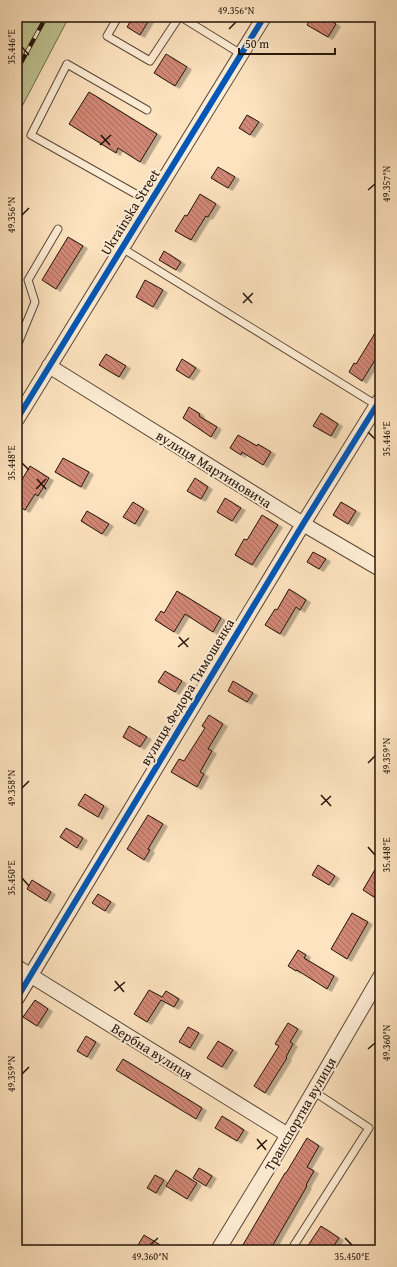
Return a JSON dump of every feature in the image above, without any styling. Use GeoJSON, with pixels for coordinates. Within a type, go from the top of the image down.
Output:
{"type":"FeatureCollection","features":[{"type":"Feature","properties":{"kind":"street","name":"Ukrainska Street"},"geometry":{"type":"LineString","coordinates":[[19,412],[49,366],[264,17]]}},
{"type":"Feature","properties":{"kind":"street","name":"вулиця Мартиновича"},"geometry":{"type":"LineString","coordinates":[[49,366],[303,524],[380,569]]}},
{"type":"Feature","properties":{"kind":"street","name":"вулиця Федора Тимошенка"},"geometry":{"type":"LineString","coordinates":[[17,998],[303,524],[379,404]]}},
{"type":"Feature","properties":{"kind":"street","name":"Вербна вулиця"},"geometry":{"type":"LineString","coordinates":[[17,967],[288,1135]]}},
{"type":"Feature","properties":{"kind":"street","name":"Транспортна вулиця"},"geometry":{"type":"LineString","coordinates":[[218,1250],[288,1135],[380,977]]}},
{"type":"Feature","properties":{"kind":"lane"},"geometry":{"type":"LineString","coordinates":[[118,17],[107,36],[150,61],[180,17],[242,54]]}},
{"type":"Feature","properties":{"kind":"lane"},"geometry":{"type":"LineString","coordinates":[[147,110],[67,64],[31,135],[150,202]]}},
{"type":"Feature","properties":{"kind":"lane"},"geometry":{"type":"LineString","coordinates":[[17,346],[20,330],[36,302],[28,280],[58,229]]}},
{"type":"Feature","properties":{"kind":"lane"},"geometry":{"type":"LineString","coordinates":[[122,248],[379,404]]}},
{"type":"Feature","properties":{"kind":"lane"},"geometry":{"type":"LineString","coordinates":[[291,1250],[369,1128],[313,1091]]}},
{"type":"Feature","properties":{"kind":"green space"},"geometry":{"type":"Polygon","coordinates":[[[17,17],[69,17],[17,116],[17,17]]]}},
{"type":"Feature","properties":{"kind":"building"},"geometry":{"type":"Polygon","coordinates":[[[133,17],[151,17],[140,35],[127,27],[133,17]]]}},
{"type":"Feature","properties":{"kind":"building"},"geometry":{"type":"Polygon","coordinates":[[[312,17],[324,17],[336,24],[328,37],[307,25],[312,17]]]}},
{"type":"Feature","properties":{"kind":"building"},"geometry":{"type":"Polygon","coordinates":[[[166,54],[187,67],[175,86],[154,73],[166,54]]]}},
{"type":"Feature","properties":{"kind":"building"},"geometry":{"type":"Polygon","coordinates":[[[89,92],[157,134],[140,162],[118,148],[116,153],[69,124],[89,92]]]}},
{"type":"Feature","properties":{"kind":"building"},"geometry":{"type":"Polygon","coordinates":[[[247,115],[259,122],[250,135],[239,128],[247,115]]]}},
{"type":"Feature","properties":{"kind":"building"},"geometry":{"type":"Polygon","coordinates":[[[218,167],[235,177],[228,188],[211,178],[218,167]]]}},
{"type":"Feature","properties":{"kind":"building"},"geometry":{"type":"Polygon","coordinates":[[[200,194],[216,204],[208,217],[206,216],[191,240],[175,231],[185,215],[187,216],[200,194]]]}},
{"type":"Feature","properties":{"kind":"building"},"geometry":{"type":"Polygon","coordinates":[[[68,237],[83,246],[56,289],[42,280],[68,237]]]}},
{"type":"Feature","properties":{"kind":"building"},"geometry":{"type":"Polygon","coordinates":[[[164,251],[181,262],[176,270],[159,260],[164,251]]]}},
{"type":"Feature","properties":{"kind":"building"},"geometry":{"type":"Polygon","coordinates":[[[145,280],[163,290],[153,307],[136,297],[145,280]]]}},
{"type":"Feature","properties":{"kind":"building"},"geometry":{"type":"Polygon","coordinates":[[[380,325],[380,362],[375,360],[362,381],[349,372],[354,363],[356,364],[380,325]]]}},
{"type":"Feature","properties":{"kind":"building"},"geometry":{"type":"Polygon","coordinates":[[[106,354],[126,366],[119,377],[99,365],[106,354]]]}},
{"type":"Feature","properties":{"kind":"building"},"geometry":{"type":"Polygon","coordinates":[[[182,359],[196,368],[189,378],[176,370],[182,359]]]}},
{"type":"Feature","properties":{"kind":"building"},"geometry":{"type":"Polygon","coordinates":[[[189,407],[200,414],[199,416],[217,427],[211,437],[183,418],[189,407]]]}},
{"type":"Feature","properties":{"kind":"building"},"geometry":{"type":"Polygon","coordinates":[[[321,413],[338,424],[331,436],[313,426],[321,413]]]}},
{"type":"Feature","properties":{"kind":"building"},"geometry":{"type":"Polygon","coordinates":[[[238,435],[271,452],[263,465],[242,452],[241,455],[230,448],[238,435]]]}},
{"type":"Feature","properties":{"kind":"building"},"geometry":{"type":"Polygon","coordinates":[[[63,458],[89,472],[81,487],[55,472],[63,458]]]}},
{"type":"Feature","properties":{"kind":"building"},"geometry":{"type":"Polygon","coordinates":[[[30,466],[49,478],[38,496],[35,494],[25,510],[17,505],[17,488],[30,466]]]}},
{"type":"Feature","properties":{"kind":"building"},"geometry":{"type":"Polygon","coordinates":[[[195,478],[208,487],[201,499],[187,491],[195,478]]]}},
{"type":"Feature","properties":{"kind":"building"},"geometry":{"type":"Polygon","coordinates":[[[225,498],[241,508],[232,521],[217,512],[225,498]]]}},
{"type":"Feature","properties":{"kind":"building"},"geometry":{"type":"Polygon","coordinates":[[[133,502],[144,509],[135,524],[123,517],[133,502]]]}},
{"type":"Feature","properties":{"kind":"building"},"geometry":{"type":"Polygon","coordinates":[[[341,502],[356,511],[348,524],[333,515],[341,502]]]}},
{"type":"Feature","properties":{"kind":"building"},"geometry":{"type":"Polygon","coordinates":[[[87,511],[109,524],[102,534],[81,521],[87,511]]]}},
{"type":"Feature","properties":{"kind":"building"},"geometry":{"type":"Polygon","coordinates":[[[262,515],[278,525],[252,565],[235,555],[244,539],[247,540],[262,515]]]}},
{"type":"Feature","properties":{"kind":"building"},"geometry":{"type":"Polygon","coordinates":[[[313,552],[326,559],[319,569],[307,562],[313,552]]]}},
{"type":"Feature","properties":{"kind":"building"},"geometry":{"type":"Polygon","coordinates":[[[289,589],[306,600],[300,610],[296,607],[280,634],[265,625],[275,609],[277,610],[289,589]]]}},
{"type":"Feature","properties":{"kind":"building"},"geometry":{"type":"Polygon","coordinates":[[[177,591],[221,618],[213,632],[185,614],[174,632],[155,620],[161,611],[164,613],[177,591]]]}},
{"type":"Feature","properties":{"kind":"building"},"geometry":{"type":"Polygon","coordinates":[[[165,671],[182,681],[175,692],[158,682],[165,671]]]}},
{"type":"Feature","properties":{"kind":"building"},"geometry":{"type":"Polygon","coordinates":[[[233,681],[253,693],[247,702],[228,691],[233,681]]]}},
{"type":"Feature","properties":{"kind":"building"},"geometry":{"type":"Polygon","coordinates":[[[209,715],[223,724],[208,749],[212,751],[200,772],[204,774],[197,787],[171,772],[179,759],[184,761],[205,728],[202,726],[209,715]]]}},
{"type":"Feature","properties":{"kind":"building"},"geometry":{"type":"Polygon","coordinates":[[[129,726],[147,737],[140,747],[123,737],[129,726]]]}},
{"type":"Feature","properties":{"kind":"building"},"geometry":{"type":"Polygon","coordinates":[[[85,794],[104,806],[98,817],[78,805],[85,794]]]}},
{"type":"Feature","properties":{"kind":"building"},"geometry":{"type":"Polygon","coordinates":[[[148,815],[163,824],[148,849],[150,850],[144,860],[127,849],[148,815]]]}},
{"type":"Feature","properties":{"kind":"building"},"geometry":{"type":"Polygon","coordinates":[[[66,828],[83,838],[77,848],[60,837],[66,828]]]}},
{"type":"Feature","properties":{"kind":"building"},"geometry":{"type":"Polygon","coordinates":[[[380,861],[380,901],[363,890],[380,861]]]}},
{"type":"Feature","properties":{"kind":"building"},"geometry":{"type":"Polygon","coordinates":[[[318,865],[335,876],[329,885],[312,875],[318,865]]]}},
{"type":"Feature","properties":{"kind":"building"},"geometry":{"type":"Polygon","coordinates":[[[32,880],[51,892],[46,901],[27,889],[32,880]]]}},
{"type":"Feature","properties":{"kind":"building"},"geometry":{"type":"Polygon","coordinates":[[[98,894],[111,902],[105,911],[92,903],[98,894]]]}},
{"type":"Feature","properties":{"kind":"building"},"geometry":{"type":"Polygon","coordinates":[[[352,913],[368,922],[347,959],[331,949],[352,913]]]}},
{"type":"Feature","properties":{"kind":"building"},"geometry":{"type":"Polygon","coordinates":[[[298,950],[306,955],[304,958],[334,976],[327,989],[288,966],[298,950]]]}},
{"type":"Feature","properties":{"kind":"building"},"geometry":{"type":"Polygon","coordinates":[[[149,990],[162,997],[166,991],[179,999],[174,1007],[161,1000],[147,1022],[134,1014],[149,990]]]}},
{"type":"Feature","properties":{"kind":"building"},"geometry":{"type":"Polygon","coordinates":[[[35,1000],[48,1009],[37,1026],[23,1017],[35,1000]]]}},
{"type":"Feature","properties":{"kind":"building"},"geometry":{"type":"Polygon","coordinates":[[[288,1023],[298,1029],[290,1042],[293,1044],[286,1057],[287,1058],[265,1093],[254,1086],[279,1046],[275,1044],[288,1023]]]}},
{"type":"Feature","properties":{"kind":"building"},"geometry":{"type":"Polygon","coordinates":[[[188,1027],[199,1033],[190,1048],[179,1042],[188,1027]]]}},
{"type":"Feature","properties":{"kind":"building"},"geometry":{"type":"Polygon","coordinates":[[[86,1036],[96,1042],[87,1057],[77,1051],[86,1036]]]}},
{"type":"Feature","properties":{"kind":"building"},"geometry":{"type":"Polygon","coordinates":[[[218,1041],[233,1050],[222,1067],[207,1058],[218,1041]]]}},
{"type":"Feature","properties":{"kind":"building"},"geometry":{"type":"Polygon","coordinates":[[[123,1059],[202,1108],[196,1119],[116,1070],[123,1059]]]}},
{"type":"Feature","properties":{"kind":"building"},"geometry":{"type":"Polygon","coordinates":[[[222,1116],[244,1130],[237,1141],[215,1128],[222,1116]]]}},
{"type":"Feature","properties":{"kind":"building"},"geometry":{"type":"Polygon","coordinates":[[[307,1138],[319,1146],[307,1167],[314,1171],[270,1250],[240,1250],[285,1173],[307,1138]]]}},
{"type":"Feature","properties":{"kind":"building"},"geometry":{"type":"Polygon","coordinates":[[[199,1168],[212,1176],[206,1186],[193,1178],[199,1168]]]}},
{"type":"Feature","properties":{"kind":"building"},"geometry":{"type":"Polygon","coordinates":[[[176,1170],[197,1183],[187,1199],[166,1186],[176,1170]]]}},
{"type":"Feature","properties":{"kind":"building"},"geometry":{"type":"Polygon","coordinates":[[[155,1175],[164,1180],[156,1193],[147,1188],[155,1175]]]}},
{"type":"Feature","properties":{"kind":"building"},"geometry":{"type":"Polygon","coordinates":[[[321,1226],[339,1238],[331,1250],[305,1250],[321,1226]]]}},
{"type":"Feature","properties":{"kind":"building"},"geometry":{"type":"Polygon","coordinates":[[[144,1235],[168,1250],[146,1250],[138,1245],[144,1235]]]}},
{"type":"Feature","properties":{"kind":"railway"},"geometry":{"type":"LineString","coordinates":[[17,70],[46,17]]}},
{"type":"Feature","properties":{"kind":"cycle path"},"geometry":{"type":"LineString","coordinates":[[17,419],[264,17]]}},
{"type":"Feature","properties":{"kind":"cycle path"},"geometry":{"type":"LineString","coordinates":[[17,998],[303,524],[380,400]]}}]}
